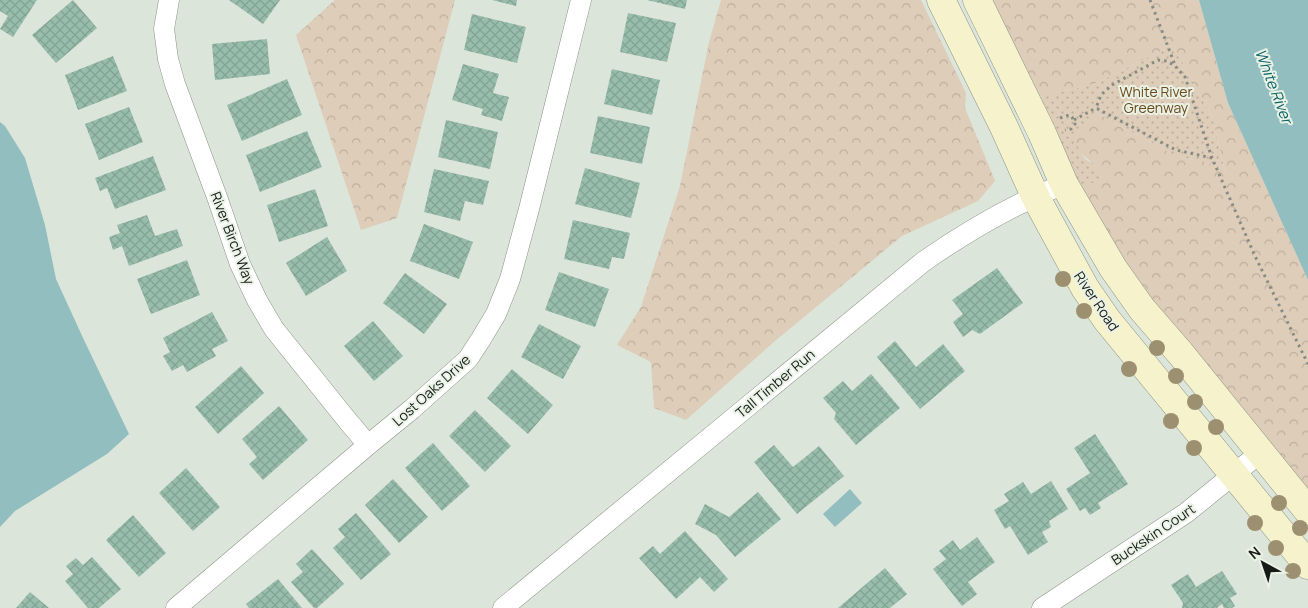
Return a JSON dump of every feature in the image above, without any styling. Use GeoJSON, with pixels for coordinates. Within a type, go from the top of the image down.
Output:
{"type":"FeatureCollection","features":[{"type":"Feature","properties":{"kind":"main road","name":"River Road"},"geometry":{"type":"LineString","coordinates":[[941,0],[1004,127],[1034,196],[1085,288],[1107,320],[1308,565]]}},
{"type":"Feature","properties":{"kind":"main road"},"geometry":{"type":"LineString","coordinates":[[977,0],[1033,113],[1064,184],[1113,268],[1131,294],[1308,511]]}},
{"type":"Feature","properties":{"kind":"street","name":"River Birch Way"},"geometry":{"type":"LineString","coordinates":[[169,0],[164,29],[168,59],[175,84],[240,264],[257,300],[274,329],[368,445]]}},
{"type":"Feature","properties":{"kind":"street","name":"Lost Oaks Drive"},"geometry":{"type":"LineString","coordinates":[[176,608],[412,409],[468,359],[482,339],[496,314],[510,279],[581,0]]}},
{"type":"Feature","properties":{"kind":"street","name":"Tall Timber Run"},"geometry":{"type":"LineString","coordinates":[[503,608],[923,262],[1016,204],[1064,184]]}},
{"type":"Feature","properties":{"kind":"street","name":"Buckskin Court"},"geometry":{"type":"LineString","coordinates":[[1042,608],[1186,513],[1260,453]]}},
{"type":"Feature","properties":{"kind":"path"},"geometry":{"type":"LineString","coordinates":[[1150,0],[1175,66]]}},
{"type":"Feature","properties":{"kind":"path"},"geometry":{"type":"LineString","coordinates":[[1074,120],[1096,108],[1101,95],[1112,85],[1158,60],[1167,61],[1175,66],[1185,77],[1212,158],[1256,256],[1308,364]]}},
{"type":"Feature","properties":{"kind":"path"},"geometry":{"type":"LineString","coordinates":[[1096,108],[1176,150],[1212,158]]}},
{"type":"Feature","properties":{"kind":"green space"},"geometry":{"type":"Polygon","coordinates":[[[335,0],[455,0],[397,218],[361,230],[296,35],[335,0]]]}},
{"type":"Feature","properties":{"kind":"green space"},"geometry":{"type":"Polygon","coordinates":[[[721,0],[921,0],[966,93],[965,108],[995,181],[978,201],[902,236],[775,341],[686,420],[654,408],[651,362],[617,345],[641,307],[680,186],[709,42],[721,0]]]}},
{"type":"Feature","properties":{"kind":"green space"},"geometry":{"type":"Polygon","coordinates":[[[984,0],[1199,0],[1228,103],[1308,280],[1308,511],[1181,354],[1082,189],[1102,176],[1093,163],[1081,154],[1075,140],[1076,131],[1098,114],[1176,156],[1208,163],[1225,171],[1213,119],[1173,45],[1094,84],[1039,97],[984,0]]]}},
{"type":"Feature","properties":{"kind":"green space","name":"White River Greenway"},"geometry":{"type":"Polygon","coordinates":[[[1173,45],[1213,119],[1225,172],[1208,163],[1176,156],[1098,114],[1081,154],[1086,160],[1093,163],[1102,176],[1082,189],[1039,97],[1094,84],[1173,45]]]}},
{"type":"Feature","properties":{"kind":"water","name":"White River"},"geometry":{"type":"Polygon","coordinates":[[[1199,0],[1308,0],[1308,280],[1228,103],[1199,0]]]}},
{"type":"Feature","properties":{"kind":"water"},"geometry":{"type":"Polygon","coordinates":[[[0,122],[5,126],[25,158],[45,225],[56,279],[129,434],[107,454],[15,511],[0,527],[0,122]]]}},
{"type":"Feature","properties":{"kind":"water"},"geometry":{"type":"Polygon","coordinates":[[[850,489],[862,503],[835,527],[823,514],[850,489]]]}},
{"type":"Feature","properties":{"kind":"building"},"geometry":{"type":"Polygon","coordinates":[[[0,0],[37,0],[13,37],[0,29],[8,16],[0,11],[0,0]]]}},
{"type":"Feature","properties":{"kind":"building"},"geometry":{"type":"Polygon","coordinates":[[[73,0],[97,28],[56,63],[32,35],[73,0]]]}},
{"type":"Feature","properties":{"kind":"building"},"geometry":{"type":"Polygon","coordinates":[[[229,0],[280,0],[263,24],[229,0]]]}},
{"type":"Feature","properties":{"kind":"building"},"geometry":{"type":"Polygon","coordinates":[[[492,0],[517,0],[516,6],[492,0]]]}},
{"type":"Feature","properties":{"kind":"building"},"geometry":{"type":"Polygon","coordinates":[[[647,0],[687,0],[685,9],[647,0]]]}},
{"type":"Feature","properties":{"kind":"building"},"geometry":{"type":"Polygon","coordinates":[[[628,13],[676,23],[667,62],[620,52],[628,13]]]}},
{"type":"Feature","properties":{"kind":"building"},"geometry":{"type":"Polygon","coordinates":[[[472,14],[526,27],[517,63],[464,50],[472,14]]]}},
{"type":"Feature","properties":{"kind":"building"},"geometry":{"type":"Polygon","coordinates":[[[267,39],[270,74],[215,80],[212,44],[267,39]]]}},
{"type":"Feature","properties":{"kind":"building"},"geometry":{"type":"Polygon","coordinates":[[[113,56],[127,91],[78,110],[65,75],[113,56]]]}},
{"type":"Feature","properties":{"kind":"building"},"geometry":{"type":"Polygon","coordinates":[[[463,64],[499,74],[493,93],[509,97],[502,121],[481,115],[483,109],[452,100],[463,64]]]}},
{"type":"Feature","properties":{"kind":"building"},"geometry":{"type":"Polygon","coordinates":[[[612,69],[660,80],[652,115],[604,104],[612,69]]]}},
{"type":"Feature","properties":{"kind":"building"},"geometry":{"type":"Polygon","coordinates":[[[287,79],[302,115],[242,141],[227,105],[287,79]]]}},
{"type":"Feature","properties":{"kind":"building"},"geometry":{"type":"Polygon","coordinates":[[[129,107],[143,142],[99,160],[85,124],[129,107]]]}},
{"type":"Feature","properties":{"kind":"building"},"geometry":{"type":"Polygon","coordinates":[[[598,116],[650,127],[642,164],[590,153],[598,116]]]}},
{"type":"Feature","properties":{"kind":"building"},"geometry":{"type":"Polygon","coordinates":[[[446,120],[498,132],[490,169],[438,157],[446,120]]]}},
{"type":"Feature","properties":{"kind":"building"},"geometry":{"type":"Polygon","coordinates":[[[307,131],[322,167],[260,192],[246,155],[307,131]]]}},
{"type":"Feature","properties":{"kind":"building"},"geometry":{"type":"Polygon","coordinates":[[[153,156],[166,190],[115,209],[107,188],[100,191],[95,178],[153,156]]]}},
{"type":"Feature","properties":{"kind":"building"},"geometry":{"type":"Polygon","coordinates":[[[585,168],[640,183],[631,218],[575,204],[585,168]]]}},
{"type":"Feature","properties":{"kind":"building"},"geometry":{"type":"Polygon","coordinates":[[[434,169],[489,181],[483,205],[465,201],[460,221],[424,212],[434,169]]]}},
{"type":"Feature","properties":{"kind":"building"},"geometry":{"type":"Polygon","coordinates":[[[315,189],[328,226],[279,242],[267,205],[315,189]]]}},
{"type":"Feature","properties":{"kind":"building"},"geometry":{"type":"Polygon","coordinates":[[[147,215],[155,236],[177,229],[183,246],[129,266],[122,246],[113,250],[109,237],[120,233],[117,225],[147,215]]]}},
{"type":"Feature","properties":{"kind":"building"},"geometry":{"type":"Polygon","coordinates":[[[573,220],[630,233],[624,259],[612,257],[609,269],[564,259],[573,220]]]}},
{"type":"Feature","properties":{"kind":"building"},"geometry":{"type":"Polygon","coordinates":[[[424,224],[473,242],[459,279],[410,261],[424,224]]]}},
{"type":"Feature","properties":{"kind":"building"},"geometry":{"type":"Polygon","coordinates":[[[327,237],[347,271],[306,296],[286,263],[327,237]]]}},
{"type":"Feature","properties":{"kind":"building"},"geometry":{"type":"Polygon","coordinates":[[[187,260],[200,295],[151,314],[137,279],[187,260]]]}},
{"type":"Feature","properties":{"kind":"building"},"geometry":{"type":"Polygon","coordinates":[[[997,268],[1023,303],[980,334],[972,330],[963,337],[953,322],[963,314],[952,300],[997,268]]]}},
{"type":"Feature","properties":{"kind":"building"},"geometry":{"type":"Polygon","coordinates":[[[559,272],[609,289],[595,327],[545,310],[559,272]]]}},
{"type":"Feature","properties":{"kind":"building"},"geometry":{"type":"Polygon","coordinates":[[[405,273],[447,304],[424,334],[383,303],[405,273]]]}},
{"type":"Feature","properties":{"kind":"building"},"geometry":{"type":"Polygon","coordinates":[[[212,312],[228,341],[212,349],[216,356],[187,372],[183,365],[172,371],[163,356],[170,352],[163,338],[212,312]]]}},
{"type":"Feature","properties":{"kind":"building"},"geometry":{"type":"Polygon","coordinates":[[[373,321],[403,356],[374,381],[344,346],[373,321]]]}},
{"type":"Feature","properties":{"kind":"building"},"geometry":{"type":"Polygon","coordinates":[[[539,324],[581,346],[563,379],[521,357],[539,324]]]}},
{"type":"Feature","properties":{"kind":"building"},"geometry":{"type":"Polygon","coordinates":[[[895,341],[916,367],[943,344],[965,371],[920,409],[877,357],[895,341]]]}},
{"type":"Feature","properties":{"kind":"building"},"geometry":{"type":"Polygon","coordinates":[[[241,366],[264,393],[218,434],[195,407],[241,366]]]}},
{"type":"Feature","properties":{"kind":"building"},"geometry":{"type":"Polygon","coordinates":[[[512,369],[553,405],[528,434],[487,398],[512,369]]]}},
{"type":"Feature","properties":{"kind":"building"},"geometry":{"type":"Polygon","coordinates":[[[871,374],[900,408],[856,445],[834,419],[836,413],[823,398],[843,381],[852,391],[871,374]]]}},
{"type":"Feature","properties":{"kind":"building"},"geometry":{"type":"Polygon","coordinates":[[[279,406],[308,440],[263,480],[249,464],[257,457],[242,439],[279,406]]]}},
{"type":"Feature","properties":{"kind":"building"},"geometry":{"type":"Polygon","coordinates":[[[475,410],[511,446],[485,472],[449,436],[475,410]]]}},
{"type":"Feature","properties":{"kind":"building"},"geometry":{"type":"Polygon","coordinates":[[[1095,434],[1128,484],[1098,503],[1101,508],[1090,515],[1085,508],[1080,511],[1066,489],[1090,473],[1074,448],[1095,434]]]}},
{"type":"Feature","properties":{"kind":"building"},"geometry":{"type":"Polygon","coordinates":[[[433,443],[470,486],[442,511],[405,468],[433,443]]]}},
{"type":"Feature","properties":{"kind":"building"},"geometry":{"type":"Polygon","coordinates":[[[774,445],[793,467],[819,446],[844,476],[797,514],[754,462],[774,445]]]}},
{"type":"Feature","properties":{"kind":"building"},"geometry":{"type":"Polygon","coordinates":[[[186,468],[220,507],[193,531],[159,493],[186,468]]]}},
{"type":"Feature","properties":{"kind":"building"},"geometry":{"type":"Polygon","coordinates":[[[393,479],[428,517],[399,543],[365,505],[393,479]]]}},
{"type":"Feature","properties":{"kind":"building"},"geometry":{"type":"Polygon","coordinates":[[[1051,481],[1068,509],[1049,521],[1051,527],[1042,532],[1048,542],[1028,555],[1010,526],[1005,529],[994,510],[1009,501],[1004,494],[1023,482],[1031,494],[1051,481]]]}},
{"type":"Feature","properties":{"kind":"building"},"geometry":{"type":"Polygon","coordinates":[[[758,492],[781,519],[735,557],[716,535],[695,524],[705,504],[729,517],[758,492]]]}},
{"type":"Feature","properties":{"kind":"building"},"geometry":{"type":"Polygon","coordinates":[[[356,513],[391,554],[361,580],[333,548],[345,537],[338,529],[356,513]]]}},
{"type":"Feature","properties":{"kind":"building"},"geometry":{"type":"Polygon","coordinates":[[[133,515],[166,553],[139,577],[106,540],[133,515]]]}},
{"type":"Feature","properties":{"kind":"building"},"geometry":{"type":"Polygon","coordinates":[[[685,531],[728,579],[714,592],[700,577],[676,599],[639,558],[653,546],[660,554],[685,531]]]}},
{"type":"Feature","properties":{"kind":"building"},"geometry":{"type":"Polygon","coordinates":[[[977,537],[995,562],[968,582],[977,594],[962,606],[933,569],[946,559],[939,551],[953,540],[960,550],[977,537]]]}},
{"type":"Feature","properties":{"kind":"building"},"geometry":{"type":"Polygon","coordinates":[[[312,549],[344,584],[317,608],[314,608],[291,582],[303,572],[296,564],[312,549]]]}},
{"type":"Feature","properties":{"kind":"building"},"geometry":{"type":"Polygon","coordinates":[[[92,557],[121,589],[99,608],[88,608],[65,581],[73,574],[66,566],[76,558],[83,565],[92,557]]]}},
{"type":"Feature","properties":{"kind":"building"},"geometry":{"type":"Polygon","coordinates":[[[885,568],[907,594],[890,608],[838,608],[885,568]]]}},
{"type":"Feature","properties":{"kind":"building"},"geometry":{"type":"Polygon","coordinates":[[[1222,571],[1237,594],[1230,598],[1235,606],[1224,608],[1222,604],[1217,608],[1182,608],[1183,603],[1171,585],[1188,574],[1196,587],[1222,571]]]}},
{"type":"Feature","properties":{"kind":"building"},"geometry":{"type":"Polygon","coordinates":[[[278,579],[302,608],[249,608],[246,604],[278,579]]]}},
{"type":"Feature","properties":{"kind":"building"},"geometry":{"type":"Polygon","coordinates":[[[30,592],[49,608],[16,608],[30,592]]]}}]}
